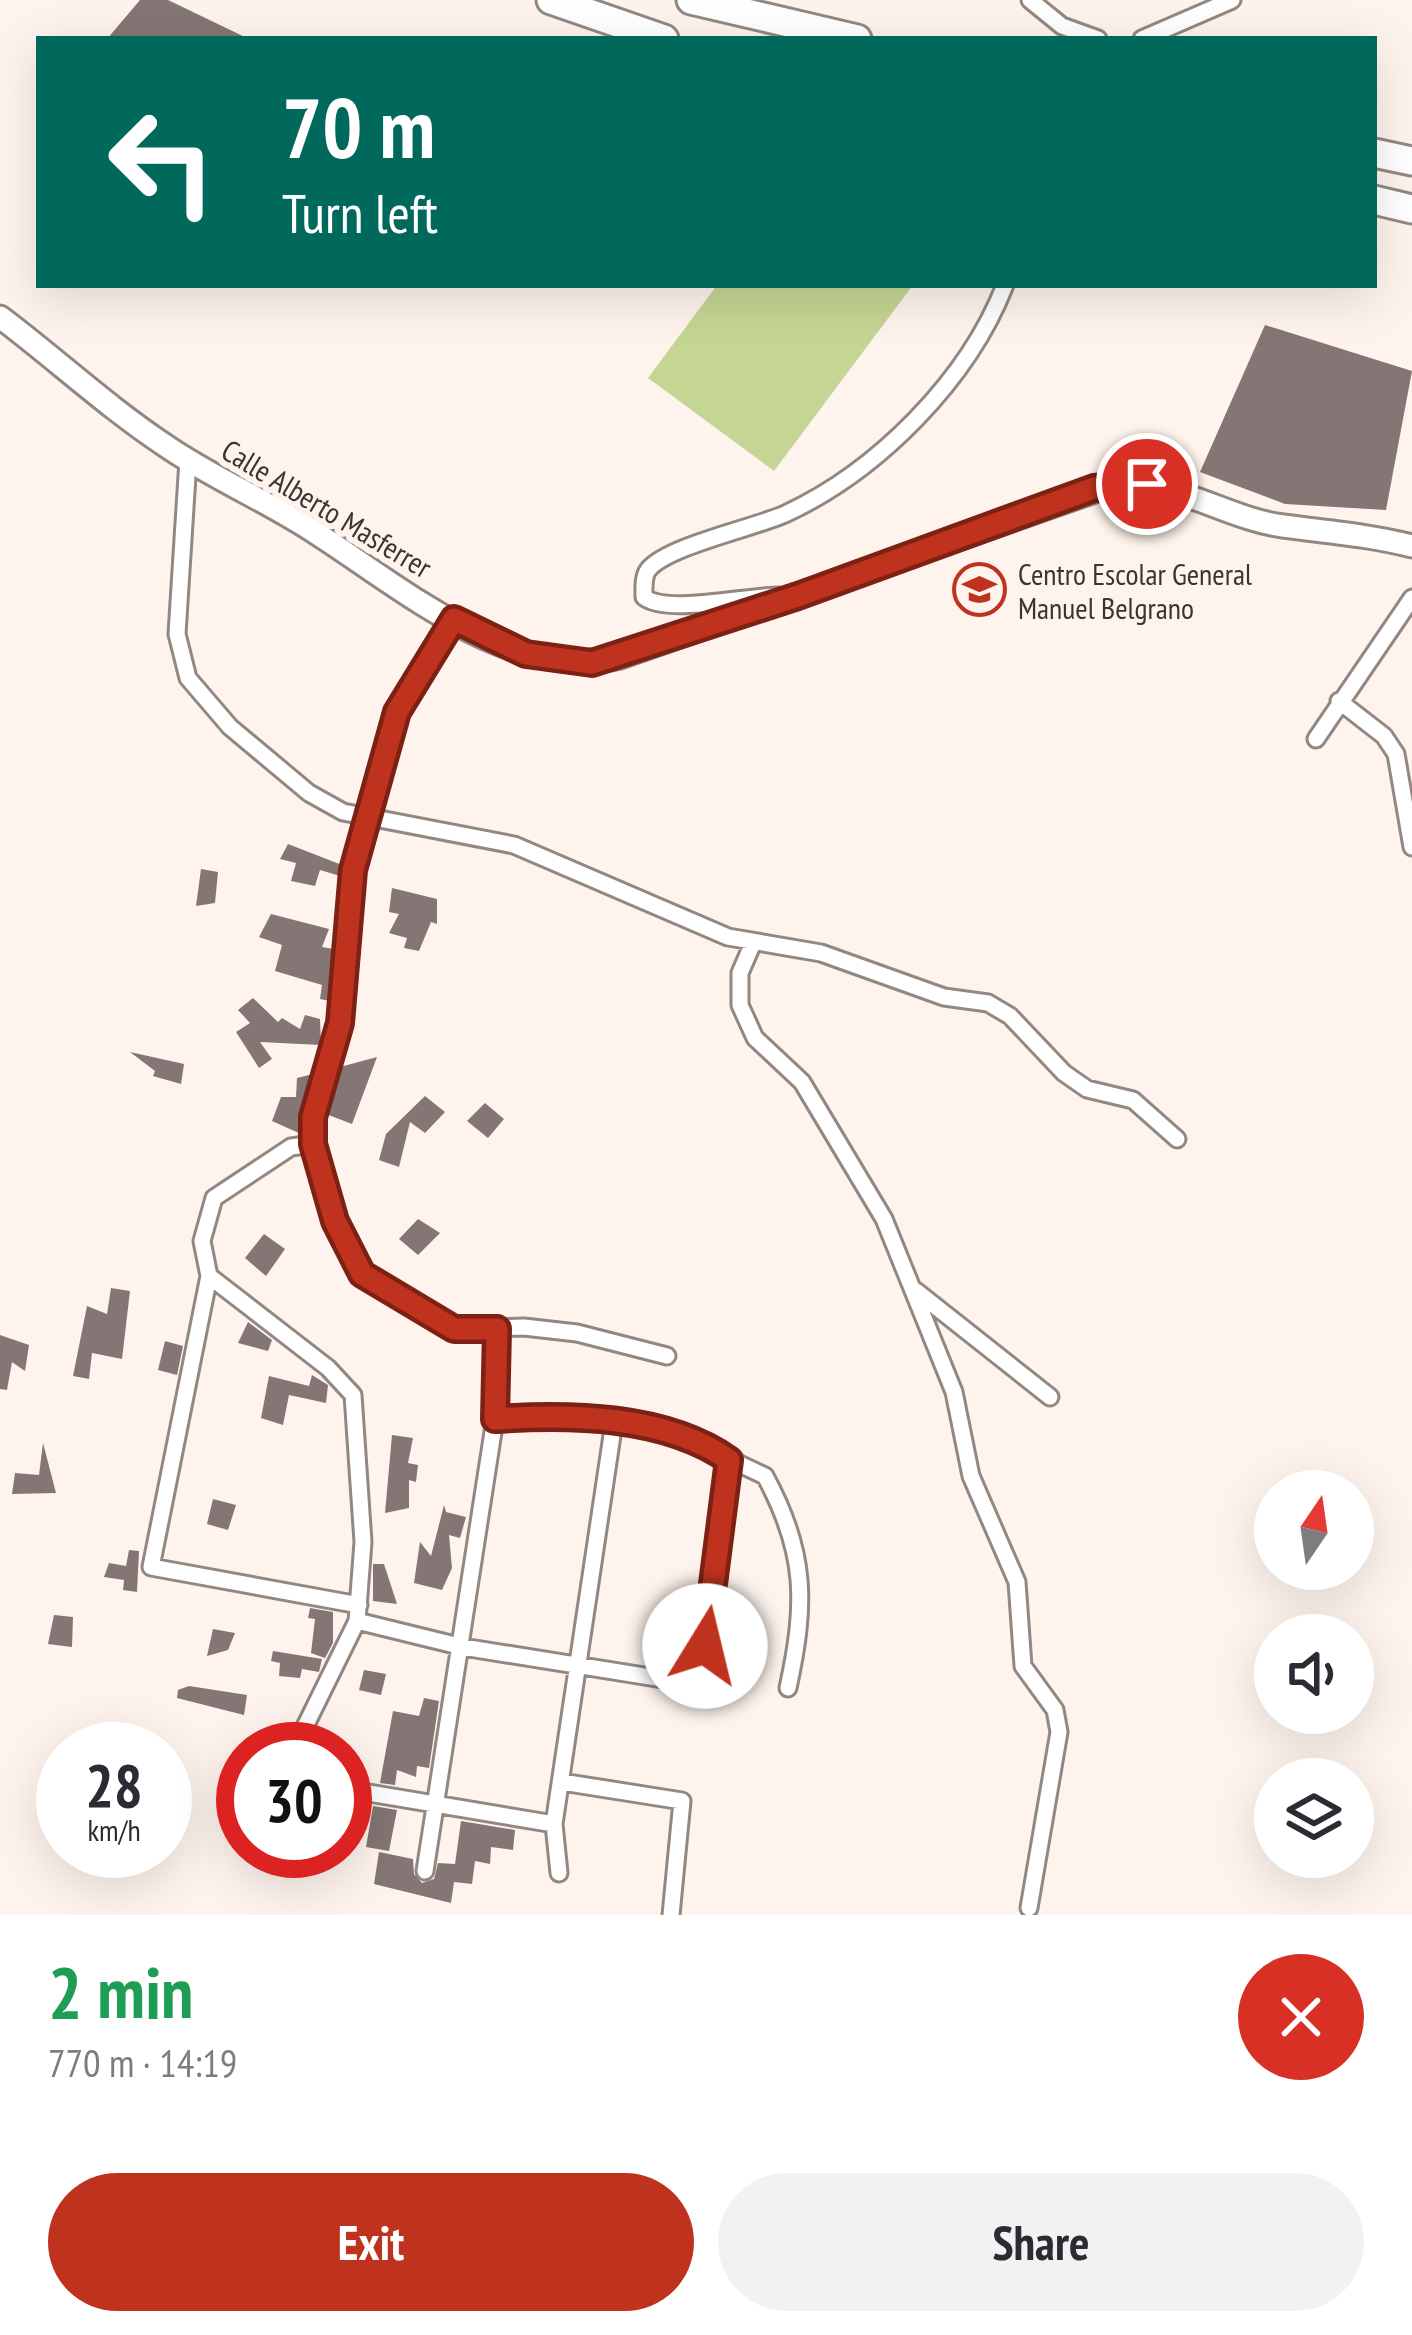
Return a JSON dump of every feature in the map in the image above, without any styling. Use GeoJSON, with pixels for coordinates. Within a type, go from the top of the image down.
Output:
{"type":"FeatureCollection","features":[{"type":"Feature","properties":{"kind":"highway"},"geometry":{"type":"LineString","coordinates":[[551,0],[655,36]]}},
{"type":"Feature","properties":{"kind":"highway"},"geometry":{"type":"LineString","coordinates":[[692,0],[844,36]]}},
{"type":"Feature","properties":{"kind":"highway"},"geometry":{"type":"LineString","coordinates":[[1377,154],[1412,161]]}},
{"type":"Feature","properties":{"kind":"highway"},"geometry":{"type":"LineString","coordinates":[[1377,201],[1412,209]]}},
{"type":"Feature","properties":{"kind":"main road","name":"Calle Alberto Masferrer"},"geometry":{"type":"LineString","coordinates":[[0,317],[188,460],[454,619],[526,654],[592,663],[798,596],[1094,488],[1130,483],[1175,490],[1281,526],[1325,528],[1412,546]]}},
{"type":"Feature","properties":{"kind":"street"},"geometry":{"type":"LineString","coordinates":[[1030,0],[1059,32]]}},
{"type":"Feature","properties":{"kind":"street"},"geometry":{"type":"LineString","coordinates":[[1149,36],[1232,0]]}},
{"type":"Feature","properties":{"kind":"street"},"geometry":{"type":"LineString","coordinates":[[798,596],[737,596],[664,607],[644,597],[644,584],[648,571],[669,556],[780,516],[861,465],[960,370],[990,324],[1004,288]]}},
{"type":"Feature","properties":{"kind":"street"},"geometry":{"type":"LineString","coordinates":[[188,460],[177,634],[188,678],[230,727],[284,776],[343,812],[514,844],[753,943],[821,953],[944,998],[988,1003],[1010,1016],[1064,1073],[1087,1089],[1133,1100],[1178,1139]]}},
{"type":"Feature","properties":{"kind":"street"},"geometry":{"type":"LineString","coordinates":[[1316,739],[1412,598]]}},
{"type":"Feature","properties":{"kind":"street"},"geometry":{"type":"LineString","coordinates":[[454,619],[397,712],[346,908],[340,1023],[313,1117],[313,1144],[335,1221],[362,1274],[454,1329],[577,1333],[667,1356]]}},
{"type":"Feature","properties":{"kind":"street"},"geometry":{"type":"LineString","coordinates":[[1340,701],[1384,736],[1396,754],[1412,847]]}},
{"type":"Feature","properties":{"kind":"street"},"geometry":{"type":"LineString","coordinates":[[753,943],[740,973],[740,1005],[755,1038],[802,1082],[884,1219],[962,1416],[971,1476],[1017,1582],[1023,1666],[1054,1710],[1059,1732],[1029,1908]]}},
{"type":"Feature","properties":{"kind":"street"},"geometry":{"type":"LineString","coordinates":[[313,1144],[291,1147],[214,1198],[202,1241],[209,1276],[151,1567],[358,1613],[463,1647],[724,1690]]}},
{"type":"Feature","properties":{"kind":"street"},"geometry":{"type":"LineString","coordinates":[[209,1276],[328,1368],[353,1395],[363,1542],[358,1613],[307,1722]]}},
{"type":"Feature","properties":{"kind":"street"},"geometry":{"type":"LineString","coordinates":[[914,1289],[1049,1396]]}},
{"type":"Feature","properties":{"kind":"street"},"geometry":{"type":"LineString","coordinates":[[425,1870],[495,1419],[497,1329]]}},
{"type":"Feature","properties":{"kind":"street"},"geometry":{"type":"LineString","coordinates":[[495,1419],[614,1422],[680,1437],[765,1476],[796,1547],[802,1592],[788,1688]]}},
{"type":"Feature","properties":{"kind":"street"},"geometry":{"type":"LineString","coordinates":[[559,1873],[554,1824],[614,1422]]}},
{"type":"Feature","properties":{"kind":"street"},"geometry":{"type":"LineString","coordinates":[[699,1686],[729,1460]]}},
{"type":"Feature","properties":{"kind":"street"},"geometry":{"type":"LineString","coordinates":[[562,1782],[682,1802],[671,1915]]}},
{"type":"Feature","properties":{"kind":"street"},"geometry":{"type":"LineString","coordinates":[[372,1793],[554,1824]]}},
{"type":"Feature","properties":{"kind":"green space"},"geometry":{"type":"Polygon","coordinates":[[[715,288],[911,288],[774,471],[648,378],[715,288]]]}},
{"type":"Feature","properties":{"kind":"building"},"geometry":{"type":"Polygon","coordinates":[[[140,0],[168,0],[243,36],[110,36],[140,0]]]}},
{"type":"Feature","properties":{"kind":"building"},"geometry":{"type":"Polygon","coordinates":[[[1265,325],[1412,371],[1386,510],[1285,504],[1200,472],[1265,325]]]}},
{"type":"Feature","properties":{"kind":"building"},"geometry":{"type":"Polygon","coordinates":[[[288,844],[342,865],[340,876],[320,870],[315,886],[291,881],[296,863],[280,859],[288,844]]]}},
{"type":"Feature","properties":{"kind":"building"},"geometry":{"type":"Polygon","coordinates":[[[201,869],[218,872],[215,903],[196,906],[201,869]]]}},
{"type":"Feature","properties":{"kind":"building"},"geometry":{"type":"Polygon","coordinates":[[[392,888],[437,899],[437,924],[431,922],[419,951],[404,948],[407,938],[389,933],[399,914],[389,912],[392,888]]]}},
{"type":"Feature","properties":{"kind":"building"},"geometry":{"type":"Polygon","coordinates":[[[271,914],[329,929],[322,947],[334,949],[330,1001],[320,999],[322,985],[275,971],[282,945],[259,937],[271,914]]]}},
{"type":"Feature","properties":{"kind":"building"},"geometry":{"type":"Polygon","coordinates":[[[253,998],[278,1022],[282,1018],[300,1029],[305,1015],[320,1019],[321,1045],[260,1042],[272,1059],[259,1068],[236,1032],[250,1023],[238,1010],[253,998]]]}},
{"type":"Feature","properties":{"kind":"building"},"geometry":{"type":"Polygon","coordinates":[[[130,1052],[184,1064],[181,1084],[153,1076],[155,1071],[130,1052]]]}},
{"type":"Feature","properties":{"kind":"building"},"geometry":{"type":"Polygon","coordinates":[[[377,1057],[352,1124],[326,1114],[340,1067],[377,1057]]]}},
{"type":"Feature","properties":{"kind":"building"},"geometry":{"type":"Polygon","coordinates":[[[313,1074],[301,1134],[272,1121],[281,1097],[296,1097],[297,1078],[313,1074]]]}},
{"type":"Feature","properties":{"kind":"building"},"geometry":{"type":"Polygon","coordinates":[[[425,1096],[445,1112],[425,1133],[410,1122],[399,1167],[379,1160],[386,1134],[425,1096]]]}},
{"type":"Feature","properties":{"kind":"building"},"geometry":{"type":"Polygon","coordinates":[[[485,1103],[504,1119],[488,1138],[467,1121],[485,1103]]]}},
{"type":"Feature","properties":{"kind":"building"},"geometry":{"type":"Polygon","coordinates":[[[418,1219],[440,1233],[418,1255],[399,1239],[418,1219]]]}},
{"type":"Feature","properties":{"kind":"building"},"geometry":{"type":"Polygon","coordinates":[[[264,1234],[285,1249],[266,1276],[245,1258],[264,1234]]]}},
{"type":"Feature","properties":{"kind":"building"},"geometry":{"type":"Polygon","coordinates":[[[111,1288],[130,1291],[122,1359],[92,1353],[89,1379],[73,1376],[87,1306],[107,1314],[111,1288]]]}},
{"type":"Feature","properties":{"kind":"building"},"geometry":{"type":"Polygon","coordinates":[[[248,1322],[272,1340],[268,1351],[238,1343],[248,1322]]]}},
{"type":"Feature","properties":{"kind":"building"},"geometry":{"type":"Polygon","coordinates":[[[0,1335],[29,1345],[25,1371],[12,1362],[7,1390],[0,1389],[0,1335]]]}},
{"type":"Feature","properties":{"kind":"building"},"geometry":{"type":"Polygon","coordinates":[[[165,1341],[183,1346],[177,1375],[158,1370],[165,1341]]]}},
{"type":"Feature","properties":{"kind":"building"},"geometry":{"type":"Polygon","coordinates":[[[312,1375],[328,1385],[326,1403],[289,1395],[283,1425],[261,1418],[269,1376],[309,1386],[312,1375]]]}},
{"type":"Feature","properties":{"kind":"building"},"geometry":{"type":"Polygon","coordinates":[[[392,1435],[413,1438],[408,1463],[418,1465],[416,1482],[409,1480],[409,1508],[385,1513],[392,1435]]]}},
{"type":"Feature","properties":{"kind":"building"},"geometry":{"type":"Polygon","coordinates":[[[43,1443],[56,1493],[12,1494],[15,1473],[39,1475],[43,1443]]]}},
{"type":"Feature","properties":{"kind":"building"},"geometry":{"type":"Polygon","coordinates":[[[213,1499],[236,1505],[228,1530],[207,1524],[213,1499]]]}},
{"type":"Feature","properties":{"kind":"building"},"geometry":{"type":"Polygon","coordinates":[[[444,1505],[446,1512],[466,1517],[460,1538],[449,1535],[452,1568],[442,1590],[414,1583],[420,1542],[431,1556],[444,1505]]]}},
{"type":"Feature","properties":{"kind":"building"},"geometry":{"type":"Polygon","coordinates":[[[129,1550],[139,1551],[137,1592],[123,1590],[124,1580],[104,1577],[109,1563],[126,1566],[129,1550]]]}},
{"type":"Feature","properties":{"kind":"building"},"geometry":{"type":"Polygon","coordinates":[[[373,1564],[384,1564],[397,1604],[373,1601],[373,1564]]]}},
{"type":"Feature","properties":{"kind":"building"},"geometry":{"type":"Polygon","coordinates":[[[310,1608],[333,1612],[333,1643],[325,1658],[311,1653],[315,1619],[308,1618],[310,1608]]]}},
{"type":"Feature","properties":{"kind":"building"},"geometry":{"type":"Polygon","coordinates":[[[54,1615],[73,1617],[72,1647],[48,1644],[54,1615]]]}},
{"type":"Feature","properties":{"kind":"building"},"geometry":{"type":"Polygon","coordinates":[[[213,1629],[235,1633],[228,1650],[207,1656],[213,1629]]]}},
{"type":"Feature","properties":{"kind":"building"},"geometry":{"type":"Polygon","coordinates":[[[273,1651],[322,1659],[319,1672],[302,1669],[300,1678],[279,1676],[280,1663],[271,1661],[273,1651]]]}},
{"type":"Feature","properties":{"kind":"building"},"geometry":{"type":"Polygon","coordinates":[[[364,1670],[386,1674],[381,1695],[359,1690],[364,1670]]]}},
{"type":"Feature","properties":{"kind":"building"},"geometry":{"type":"Polygon","coordinates":[[[189,1686],[247,1695],[244,1715],[177,1698],[178,1690],[189,1686]]]}},
{"type":"Feature","properties":{"kind":"building"},"geometry":{"type":"Polygon","coordinates":[[[424,1698],[439,1701],[429,1768],[417,1766],[416,1777],[397,1770],[395,1785],[380,1783],[393,1711],[419,1716],[424,1698]]]}},
{"type":"Feature","properties":{"kind":"building"},"geometry":{"type":"Polygon","coordinates":[[[373,1806],[397,1810],[389,1851],[372,1848],[373,1806]]]}},
{"type":"Feature","properties":{"kind":"building"},"geometry":{"type":"Polygon","coordinates":[[[461,1821],[515,1830],[513,1850],[491,1847],[490,1864],[475,1861],[472,1884],[454,1882],[451,1903],[374,1884],[379,1852],[413,1859],[414,1874],[422,1883],[434,1879],[438,1863],[455,1864],[461,1821]]]}},
{"type":"Feature","properties":{"kind":"place","name":"Centro Escolar General Manuel Belgrano"},"geometry":{"type":"Point","coordinates":[979,590]}},
{"type":"Feature","properties":{"kind":"route"},"geometry":{"type":"LineString","coordinates":[[705,1646],[729,1460],[712,1448],[638,1426],[538,1416],[495,1419],[497,1329],[454,1329],[362,1274],[335,1221],[313,1144],[313,1117],[340,1023],[346,908],[353,870],[397,712],[454,619],[526,654],[592,663],[798,596],[1094,488],[1147,484]]}}]}
